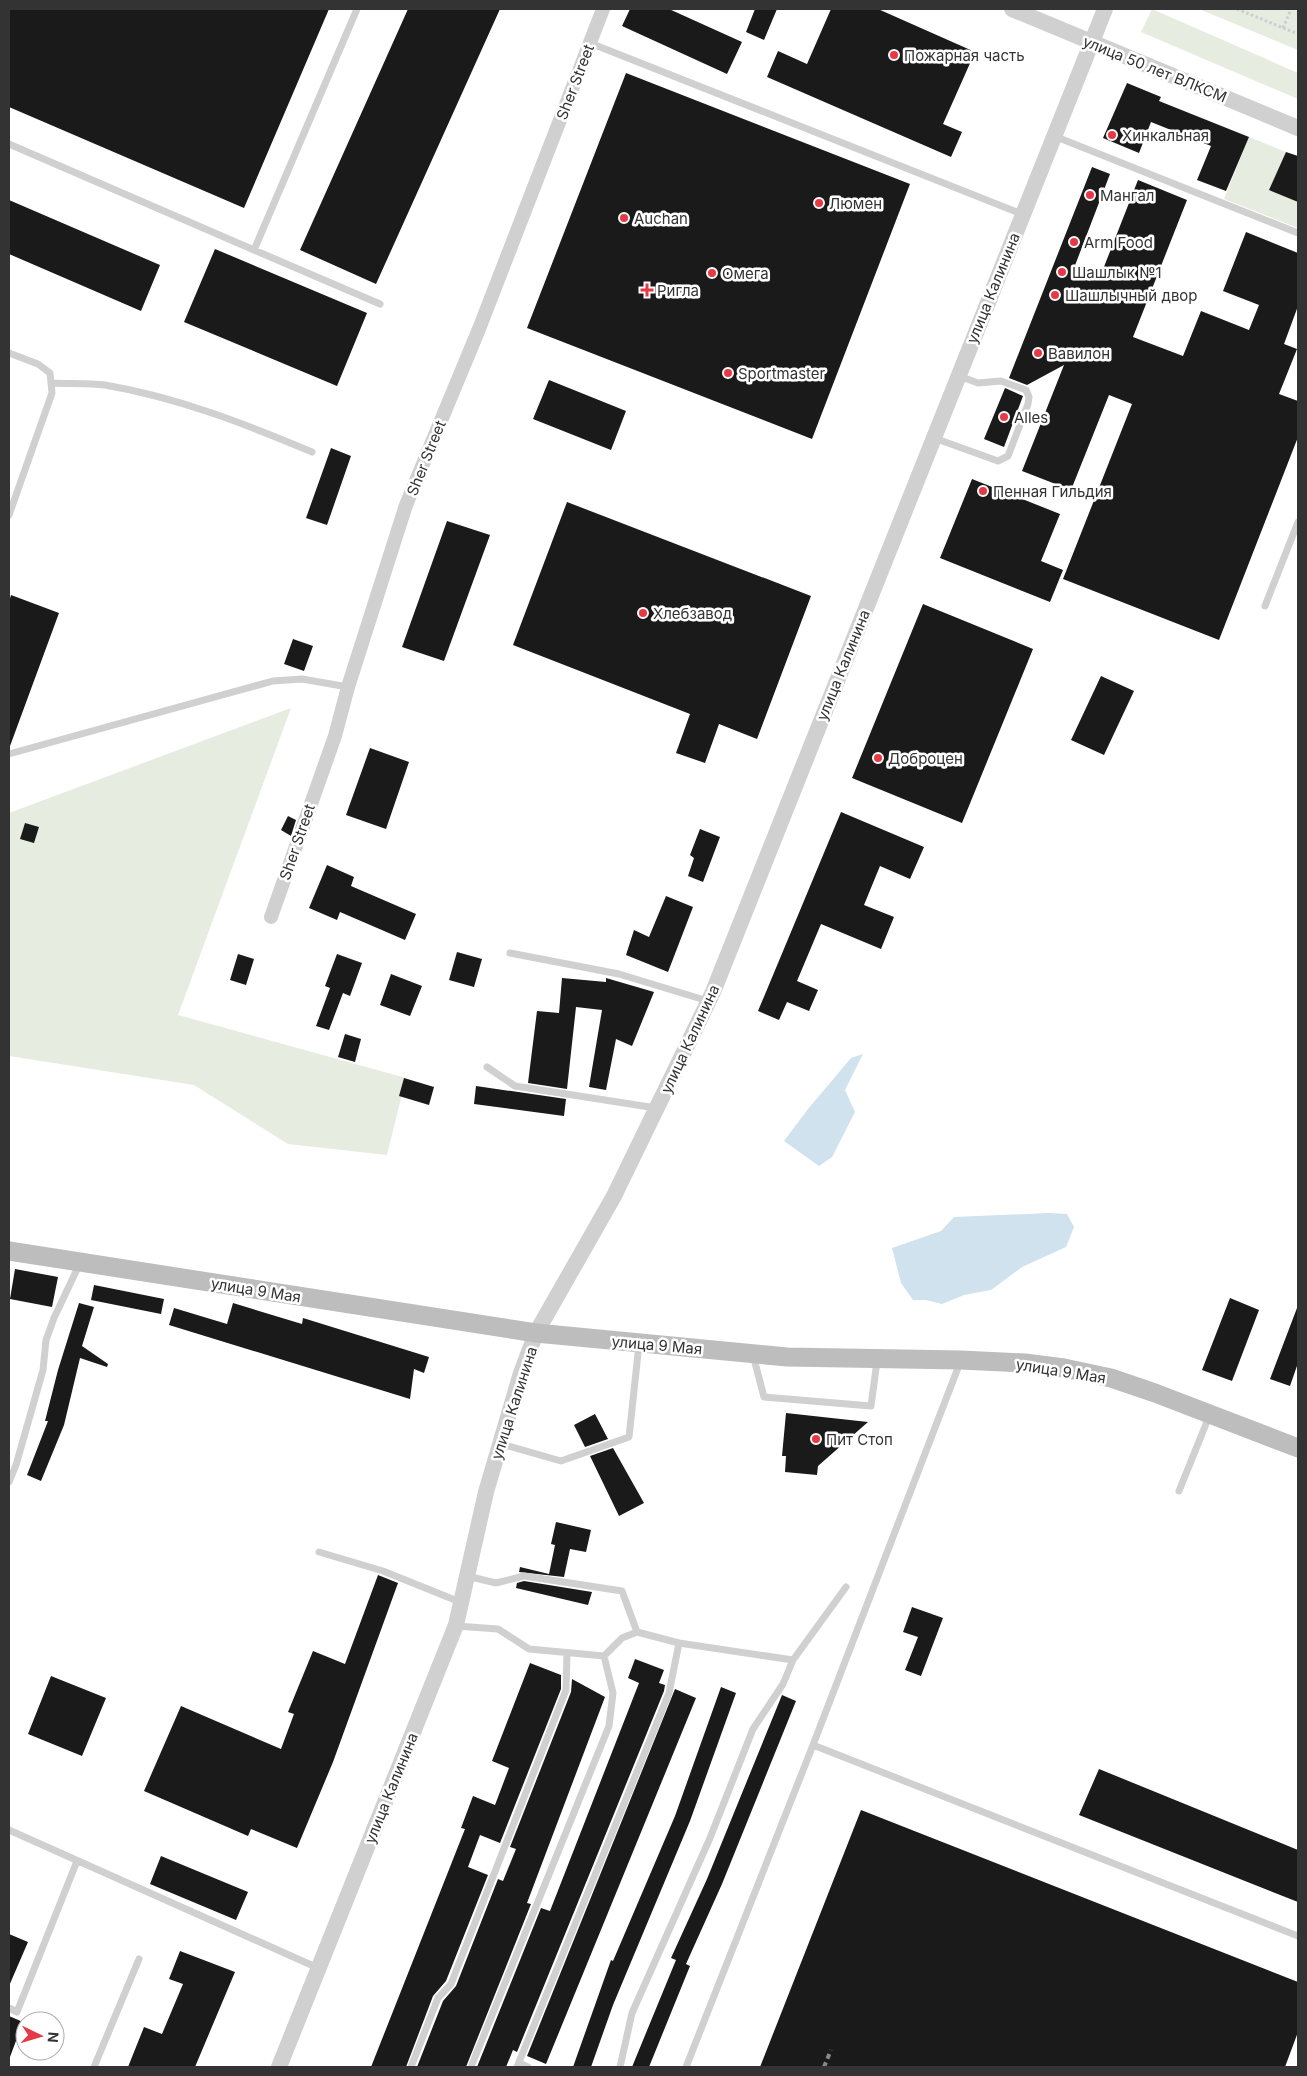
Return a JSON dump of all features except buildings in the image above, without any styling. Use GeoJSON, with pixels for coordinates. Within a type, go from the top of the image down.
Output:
{"type":"FeatureCollection","features":[{"type":"Feature","properties":{"kind":"main road","name":"улица 9 Мая"},"geometry":{"type":"LineString","coordinates":[[9,1251],[536,1333],[753,1354],[961,1360],[1025,1363],[1064,1368],[1111,1378],[1298,1448]]}},
{"type":"Feature","properties":{"kind":"street","name":"Sher Street"},"geometry":{"type":"LineString","coordinates":[[271,917],[334,736],[406,506],[479,329],[603,9]]}},
{"type":"Feature","properties":{"kind":"street","name":"улица 50 лет ВЛКСМ"},"geometry":{"type":"LineString","coordinates":[[1012,9],[1298,128]]}},
{"type":"Feature","properties":{"kind":"street","name":"улица Калинина"},"geometry":{"type":"LineString","coordinates":[[279,2067],[456,1626],[486,1492],[521,1372],[536,1333],[614,1196],[708,1002],[1105,9]]}},
{"type":"Feature","properties":{"kind":"lane"},"geometry":{"type":"LineString","coordinates":[[254,250],[356,9]]}},
{"type":"Feature","properties":{"kind":"lane"},"geometry":{"type":"LineString","coordinates":[[590,43],[1022,214]]}},
{"type":"Feature","properties":{"kind":"lane"},"geometry":{"type":"LineString","coordinates":[[1054,136],[1298,232]]}},
{"type":"Feature","properties":{"kind":"lane"},"geometry":{"type":"LineString","coordinates":[[9,144],[380,304]]}},
{"type":"Feature","properties":{"kind":"lane"},"geometry":{"type":"LineString","coordinates":[[9,353],[38,364],[50,373],[52,394],[9,514]]}},
{"type":"Feature","properties":{"kind":"lane"},"geometry":{"type":"LineString","coordinates":[[934,438],[998,461],[1004,460],[1008,456],[1028,404],[1029,397],[1026,390],[1001,381],[978,383],[958,376]]}},
{"type":"Feature","properties":{"kind":"lane"},"geometry":{"type":"LineString","coordinates":[[51,383],[103,385],[146,394],[257,428],[312,452]]}},
{"type":"Feature","properties":{"kind":"lane"},"geometry":{"type":"LineString","coordinates":[[1265,606],[1298,522]]}},
{"type":"Feature","properties":{"kind":"lane"},"geometry":{"type":"LineString","coordinates":[[9,754],[273,681],[302,679],[348,687]]}},
{"type":"Feature","properties":{"kind":"lane"},"geometry":{"type":"LineString","coordinates":[[510,953],[620,974],[708,1002]]}},
{"type":"Feature","properties":{"kind":"lane"},"geometry":{"type":"LineString","coordinates":[[487,1067],[515,1086],[657,1108]]}},
{"type":"Feature","properties":{"kind":"lane"},"geometry":{"type":"LineString","coordinates":[[9,1482],[16,1465],[44,1370],[46,1340],[54,1318],[80,1263]]}},
{"type":"Feature","properties":{"kind":"lane"},"geometry":{"type":"LineString","coordinates":[[500,1444],[561,1461],[629,1437],[639,1344]]}},
{"type":"Feature","properties":{"kind":"lane"},"geometry":{"type":"LineString","coordinates":[[753,1354],[764,1397],[871,1406],[877,1359]]}},
{"type":"Feature","properties":{"kind":"lane"},"geometry":{"type":"LineString","coordinates":[[686,2067],[813,1745],[961,1360]]}},
{"type":"Feature","properties":{"kind":"lane"},"geometry":{"type":"LineString","coordinates":[[1179,1491],[1210,1414]]}},
{"type":"Feature","properties":{"kind":"lane"},"geometry":{"type":"LineString","coordinates":[[319,1552],[383,1571],[461,1602]]}},
{"type":"Feature","properties":{"kind":"lane"},"geometry":{"type":"LineString","coordinates":[[467,1576],[496,1583],[524,1576],[622,1591],[637,1632]]}},
{"type":"Feature","properties":{"kind":"lane"},"geometry":{"type":"LineString","coordinates":[[620,2067],[632,2013],[710,1838],[753,1729],[783,1684],[793,1660],[846,1587]]}},
{"type":"Feature","properties":{"kind":"lane"},"geometry":{"type":"LineString","coordinates":[[456,1626],[498,1629],[528,1649],[567,1653],[604,1656],[622,1638],[637,1632],[679,1643],[793,1660]]}},
{"type":"Feature","properties":{"kind":"lane"},"geometry":{"type":"LineString","coordinates":[[528,2067],[518,2065],[668,1692],[679,1643]]}},
{"type":"Feature","properties":{"kind":"lane"},"geometry":{"type":"LineString","coordinates":[[411,2067],[438,1998],[451,1984],[566,1690],[567,1653]]}},
{"type":"Feature","properties":{"kind":"lane"},"geometry":{"type":"LineString","coordinates":[[471,2067],[609,1726],[613,1693],[604,1656]]}},
{"type":"Feature","properties":{"kind":"lane"},"geometry":{"type":"LineString","coordinates":[[813,1745],[1298,1936]]}},
{"type":"Feature","properties":{"kind":"lane"},"geometry":{"type":"LineString","coordinates":[[9,1830],[318,1968]]}},
{"type":"Feature","properties":{"kind":"lane"},"geometry":{"type":"LineString","coordinates":[[9,2008],[17,2012],[78,1861]]}},
{"type":"Feature","properties":{"kind":"lane"},"geometry":{"type":"LineString","coordinates":[[94,2067],[139,1959]]}},
{"type":"Feature","properties":{"kind":"path"},"geometry":{"type":"LineString","coordinates":[[1238,9],[1298,34]]}},
{"type":"Feature","properties":{"kind":"path"},"geometry":{"type":"LineString","coordinates":[[1283,28],[1291,9]]}},
{"type":"Feature","properties":{"kind":"shaded area"},"geometry":{"type":"Polygon","coordinates":[[[1152,9],[1298,73],[1298,99],[1141,32],[1152,9]]]}},
{"type":"Feature","properties":{"kind":"shaded area"},"geometry":{"type":"Polygon","coordinates":[[[1199,9],[1298,9],[1298,50],[1199,9]]]}},
{"type":"Feature","properties":{"kind":"shaded area"},"geometry":{"type":"Polygon","coordinates":[[[1249,137],[1286,152],[1270,190],[1298,202],[1298,228],[1224,199],[1249,137]]]}},
{"type":"Feature","properties":{"kind":"shaded area"},"geometry":{"type":"Polygon","coordinates":[[[291,708],[178,1015],[406,1078],[387,1155],[288,1144],[194,1085],[9,1056],[9,813],[291,708]]]}},
{"type":"Feature","properties":{"kind":"water"},"geometry":{"type":"Polygon","coordinates":[[[863,1054],[845,1090],[855,1112],[832,1157],[819,1166],[784,1141],[851,1058],[863,1054]]]}},
{"type":"Feature","properties":{"kind":"water"},"geometry":{"type":"Polygon","coordinates":[[[1067,1214],[1074,1227],[1066,1247],[1022,1267],[991,1290],[964,1295],[942,1304],[926,1300],[913,1300],[901,1283],[892,1248],[941,1231],[954,1217],[1067,1214]]]}},
{"type":"Feature","properties":{"kind":"railway"},"geometry":{"type":"LineString","coordinates":[[824,2067],[831,2050]]}},
{"type":"Feature","properties":{"kind":"place","name":"Пожарная часть"},"geometry":{"type":"Point","coordinates":[894,55]}},
{"type":"Feature","properties":{"kind":"place","name":"Хинкальная"},"geometry":{"type":"Point","coordinates":[1112,135]}},
{"type":"Feature","properties":{"kind":"place","name":"Мангал"},"geometry":{"type":"Point","coordinates":[1090,195]}},
{"type":"Feature","properties":{"kind":"place","name":"Люмен"},"geometry":{"type":"Point","coordinates":[819,203]}},
{"type":"Feature","properties":{"kind":"place","name":"Auchan"},"geometry":{"type":"Point","coordinates":[624,218]}},
{"type":"Feature","properties":{"kind":"place","name":"Arm Food"},"geometry":{"type":"Point","coordinates":[1074,242]}},
{"type":"Feature","properties":{"kind":"place","name":"Шашлык №1"},"geometry":{"type":"Point","coordinates":[1062,272]}},
{"type":"Feature","properties":{"kind":"place","name":"Омега"},"geometry":{"type":"Point","coordinates":[712,273]}},
{"type":"Feature","properties":{"kind":"place","name":"Ригла"},"geometry":{"type":"Point","coordinates":[647,290]}},
{"type":"Feature","properties":{"kind":"place","name":"Шашлычный двор"},"geometry":{"type":"Point","coordinates":[1055,295]}},
{"type":"Feature","properties":{"kind":"place","name":"Вавилон"},"geometry":{"type":"Point","coordinates":[1038,353]}},
{"type":"Feature","properties":{"kind":"place","name":"Sportmaster"},"geometry":{"type":"Point","coordinates":[728,373]}},
{"type":"Feature","properties":{"kind":"place","name":"Alles"},"geometry":{"type":"Point","coordinates":[1004,417]}},
{"type":"Feature","properties":{"kind":"place","name":"Пенная Гильдия"},"geometry":{"type":"Point","coordinates":[983,491]}},
{"type":"Feature","properties":{"kind":"place","name":"Хлебзавод"},"geometry":{"type":"Point","coordinates":[643,613]}},
{"type":"Feature","properties":{"kind":"place","name":"Доброцен"},"geometry":{"type":"Point","coordinates":[878,758]}},
{"type":"Feature","properties":{"kind":"place","name":"Пит Стоп"},"geometry":{"type":"Point","coordinates":[816,1439]}}]}
